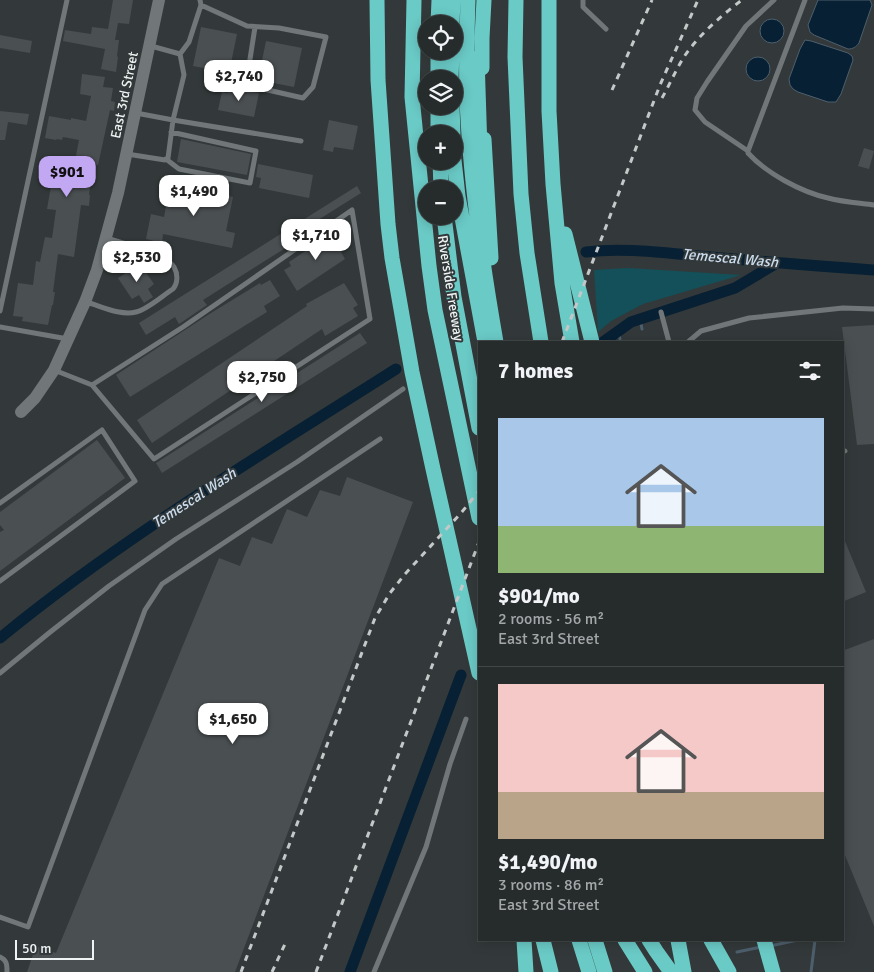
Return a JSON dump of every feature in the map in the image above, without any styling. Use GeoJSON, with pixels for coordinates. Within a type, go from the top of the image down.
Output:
{"type":"FeatureCollection","features":[{"type":"Feature","properties":{"kind":"highway"},"geometry":{"type":"LineString","coordinates":[[379,0],[377,31],[378,80],[392,258],[412,372],[478,669]]}},
{"type":"Feature","properties":{"kind":"highway","name":"Riverside Freeway"},"geometry":{"type":"LineString","coordinates":[[414,0],[412,97],[429,266],[435,310],[478,513]]}},
{"type":"Feature","properties":{"kind":"highway"},"geometry":{"type":"LineString","coordinates":[[438,15],[439,0]]}},
{"type":"Feature","properties":{"kind":"highway"},"geometry":{"type":"LineString","coordinates":[[452,15],[453,0]]}},
{"type":"Feature","properties":{"kind":"highway"},"geometry":{"type":"LineString","coordinates":[[468,0],[465,51],[468,118],[476,212],[496,341]]}},
{"type":"Feature","properties":{"kind":"highway"},"geometry":{"type":"LineString","coordinates":[[456,70],[465,51],[478,0]]}},
{"type":"Feature","properties":{"kind":"highway"},"geometry":{"type":"LineString","coordinates":[[484,0],[482,87],[491,268],[494,295],[504,341]]}},
{"type":"Feature","properties":{"kind":"highway"},"geometry":{"type":"LineString","coordinates":[[507,0],[515,57]]}},
{"type":"Feature","properties":{"kind":"highway"},"geometry":{"type":"LineString","coordinates":[[516,0],[515,57],[522,204],[526,253],[541,341]]}},
{"type":"Feature","properties":{"kind":"highway"},"geometry":{"type":"LineString","coordinates":[[549,0],[549,111],[553,184],[562,282],[572,341]]}},
{"type":"Feature","properties":{"kind":"highway"},"geometry":{"type":"LineString","coordinates":[[465,51],[481,163],[487,232],[504,341]]}},
{"type":"Feature","properties":{"kind":"highway"},"geometry":{"type":"LineString","coordinates":[[455,170],[458,196],[485,341]]}},
{"type":"Feature","properties":{"kind":"highway"},"geometry":{"type":"LineString","coordinates":[[553,184],[592,341]]}},
{"type":"Feature","properties":{"kind":"highway"},"geometry":{"type":"LineString","coordinates":[[445,225],[454,297],[478,423]]}},
{"type":"Feature","properties":{"kind":"highway"},"geometry":{"type":"LineString","coordinates":[[524,941],[526,972]]}},
{"type":"Feature","properties":{"kind":"highway"},"geometry":{"type":"LineString","coordinates":[[543,941],[551,972]]}},
{"type":"Feature","properties":{"kind":"highway"},"geometry":{"type":"LineString","coordinates":[[579,941],[589,972]]}},
{"type":"Feature","properties":{"kind":"highway"},"geometry":{"type":"LineString","coordinates":[[584,972],[588,941]]}},
{"type":"Feature","properties":{"kind":"highway"},"geometry":{"type":"LineString","coordinates":[[594,972],[596,941]]}},
{"type":"Feature","properties":{"kind":"highway"},"geometry":{"type":"LineString","coordinates":[[596,941],[605,972]]}},
{"type":"Feature","properties":{"kind":"highway"},"geometry":{"type":"LineString","coordinates":[[626,941],[645,972]]}},
{"type":"Feature","properties":{"kind":"highway"},"geometry":{"type":"LineString","coordinates":[[649,941],[655,972]]}},
{"type":"Feature","properties":{"kind":"highway"},"geometry":{"type":"LineString","coordinates":[[650,941],[671,972]]}},
{"type":"Feature","properties":{"kind":"highway"},"geometry":{"type":"LineString","coordinates":[[678,941],[684,972]]}},
{"type":"Feature","properties":{"kind":"highway"},"geometry":{"type":"LineString","coordinates":[[712,941],[729,972]]}},
{"type":"Feature","properties":{"kind":"highway"},"geometry":{"type":"LineString","coordinates":[[764,941],[774,972]]}},
{"type":"Feature","properties":{"kind":"street","name":"East 3rd Street"},"geometry":{"type":"LineString","coordinates":[[21,412],[36,398],[54,370],[85,302],[96,270],[118,193],[159,0]]}},
{"type":"Feature","properties":{"kind":"lane"},"geometry":{"type":"LineString","coordinates":[[0,311],[67,0]]}},
{"type":"Feature","properties":{"kind":"lane"},"geometry":{"type":"LineString","coordinates":[[583,0],[583,7],[606,29]]}},
{"type":"Feature","properties":{"kind":"lane"},"geometry":{"type":"LineString","coordinates":[[774,0],[746,26],[697,98],[695,110],[705,122],[748,151],[758,163],[796,187],[827,198],[874,206]]}},
{"type":"Feature","properties":{"kind":"lane"},"geometry":{"type":"LineString","coordinates":[[748,151],[804,0]]}},
{"type":"Feature","properties":{"kind":"lane"},"geometry":{"type":"LineString","coordinates":[[166,160],[168,158],[173,120],[184,75],[180,54],[189,42],[200,3],[247,26],[279,28],[326,37],[313,87],[303,98],[246,85],[255,27]]}},
{"type":"Feature","properties":{"kind":"lane"},"geometry":{"type":"LineString","coordinates":[[149,46],[180,54]]}},
{"type":"Feature","properties":{"kind":"lane"},"geometry":{"type":"LineString","coordinates":[[136,113],[300,140]]}},
{"type":"Feature","properties":{"kind":"lane"},"geometry":{"type":"LineString","coordinates":[[126,154],[166,160],[180,169],[250,182],[256,151],[172,132]]}},
{"type":"Feature","properties":{"kind":"lane"},"geometry":{"type":"LineString","coordinates":[[54,370],[92,385],[154,459],[370,318],[352,210],[183,327],[92,385]]}},
{"type":"Feature","properties":{"kind":"lane"},"geometry":{"type":"LineString","coordinates":[[85,302],[120,312],[136,312],[173,289],[176,285],[177,277],[174,266],[162,257],[106,238]]}},
{"type":"Feature","properties":{"kind":"lane"},"geometry":{"type":"LineString","coordinates":[[689,341],[701,331],[749,318],[843,308],[874,309]]}},
{"type":"Feature","properties":{"kind":"lane"},"geometry":{"type":"LineString","coordinates":[[661,312],[670,341]]}},
{"type":"Feature","properties":{"kind":"lane"},"geometry":{"type":"LineString","coordinates":[[0,327],[69,339]]}},
{"type":"Feature","properties":{"kind":"lane"},"geometry":{"type":"LineString","coordinates":[[0,673],[109,586],[176,539],[297,462],[403,389]]}},
{"type":"Feature","properties":{"kind":"lane"},"geometry":{"type":"LineString","coordinates":[[0,503],[102,430],[135,481],[0,581]]}},
{"type":"Feature","properties":{"kind":"lane"},"geometry":{"type":"LineString","coordinates":[[0,917],[28,927],[145,610],[162,584],[380,439]]}},
{"type":"Feature","properties":{"kind":"lane"},"geometry":{"type":"LineString","coordinates":[[374,972],[426,847],[450,764],[466,719]]}},
{"type":"Feature","properties":{"kind":"lane"},"geometry":{"type":"LineString","coordinates":[[0,957],[4,958],[7,972]]}},
{"type":"Feature","properties":{"kind":"shaded area"},"geometry":{"type":"Polygon","coordinates":[[[818,0],[870,0],[872,5],[856,47],[848,49],[810,32],[808,25],[818,0]]]}},
{"type":"Feature","properties":{"kind":"shaded area"},"geometry":{"type":"Polygon","coordinates":[[[772,19],[777,20],[783,26],[783,36],[777,42],[772,43],[767,42],[761,36],[760,31],[761,26],[767,20],[772,19]]]}},
{"type":"Feature","properties":{"kind":"shaded area"},"geometry":{"type":"Polygon","coordinates":[[[805,40],[848,53],[852,56],[853,60],[841,94],[836,102],[828,102],[798,92],[790,85],[789,79],[805,40]]]}},
{"type":"Feature","properties":{"kind":"shaded area"},"geometry":{"type":"Polygon","coordinates":[[[758,57],[763,58],[769,64],[769,74],[763,80],[758,81],[753,80],[747,74],[746,69],[747,64],[753,58],[758,57]]]}},
{"type":"Feature","properties":{"kind":"shaded area"},"geometry":{"type":"Polygon","coordinates":[[[628,268],[741,275],[643,304],[611,321],[598,332],[594,270],[628,268]]]}},
{"type":"Feature","properties":{"kind":"building"},"geometry":{"type":"Polygon","coordinates":[[[113,0],[133,0],[129,24],[118,23],[115,40],[119,40],[116,72],[101,69],[105,49],[63,41],[65,30],[91,34],[92,27],[108,29],[113,0]]]}},
{"type":"Feature","properties":{"kind":"building"},"geometry":{"type":"Polygon","coordinates":[[[201,27],[237,34],[229,73],[193,66],[201,27]]]}},
{"type":"Feature","properties":{"kind":"building"},"geometry":{"type":"Polygon","coordinates":[[[0,35],[32,41],[30,53],[0,48],[0,35]]]}},
{"type":"Feature","properties":{"kind":"building"},"geometry":{"type":"Polygon","coordinates":[[[266,41],[302,48],[294,87],[258,80],[266,41]]]}},
{"type":"Feature","properties":{"kind":"building"},"geometry":{"type":"Polygon","coordinates":[[[82,74],[105,77],[103,87],[113,88],[111,101],[115,102],[114,111],[110,110],[98,165],[93,164],[89,206],[81,205],[74,257],[58,254],[53,292],[55,292],[48,325],[22,321],[23,317],[13,316],[18,283],[33,285],[36,261],[40,262],[45,237],[52,238],[56,210],[47,209],[54,169],[73,171],[79,140],[63,137],[62,140],[45,138],[49,116],[86,121],[91,96],[80,94],[82,74]]]}},
{"type":"Feature","properties":{"kind":"building"},"geometry":{"type":"Polygon","coordinates":[[[229,87],[259,93],[254,117],[218,110],[222,92],[228,93],[229,87]]]}},
{"type":"Feature","properties":{"kind":"building"},"geometry":{"type":"Polygon","coordinates":[[[0,111],[29,114],[27,125],[8,122],[5,140],[0,140],[0,111]]]}},
{"type":"Feature","properties":{"kind":"building"},"geometry":{"type":"Polygon","coordinates":[[[329,120],[358,126],[353,150],[334,147],[333,152],[323,150],[329,120]]]}},
{"type":"Feature","properties":{"kind":"building"},"geometry":{"type":"Polygon","coordinates":[[[181,139],[251,154],[247,175],[177,162],[181,139]]]}},
{"type":"Feature","properties":{"kind":"building"},"geometry":{"type":"Polygon","coordinates":[[[864,148],[874,151],[869,169],[858,166],[864,148]]]}},
{"type":"Feature","properties":{"kind":"building"},"geometry":{"type":"Polygon","coordinates":[[[258,164],[313,175],[309,198],[259,188],[261,178],[256,177],[258,164]]]}},
{"type":"Feature","properties":{"kind":"building"},"geometry":{"type":"Polygon","coordinates":[[[170,184],[233,197],[226,231],[235,233],[232,248],[163,234],[162,243],[146,239],[151,214],[164,217],[170,184]]]}},
{"type":"Feature","properties":{"kind":"building"},"geometry":{"type":"Polygon","coordinates":[[[357,186],[361,193],[283,242],[287,247],[203,300],[207,305],[179,324],[175,317],[146,335],[139,323],[357,186]]]}},
{"type":"Feature","properties":{"kind":"building"},"geometry":{"type":"Polygon","coordinates":[[[338,229],[346,241],[338,247],[345,259],[297,291],[284,270],[291,266],[289,262],[338,229]]]}},
{"type":"Feature","properties":{"kind":"building"},"geometry":{"type":"Polygon","coordinates":[[[140,264],[154,284],[148,289],[153,297],[144,303],[139,295],[132,299],[118,278],[140,264]]]}},
{"type":"Feature","properties":{"kind":"building"},"geometry":{"type":"Polygon","coordinates":[[[270,280],[280,296],[264,306],[267,312],[130,397],[116,375],[211,313],[260,283],[261,285],[270,280]]]}},
{"type":"Feature","properties":{"kind":"building"},"geometry":{"type":"Polygon","coordinates":[[[344,283],[358,305],[353,308],[358,316],[325,336],[322,329],[152,443],[137,420],[307,306],[306,304],[344,283]]]}},
{"type":"Feature","properties":{"kind":"building"},"geometry":{"type":"Polygon","coordinates":[[[874,325],[874,444],[857,445],[842,327],[874,325]]]}},
{"type":"Feature","properties":{"kind":"building"},"geometry":{"type":"Polygon","coordinates":[[[360,333],[367,343],[162,473],[156,463],[360,333]]]}},
{"type":"Feature","properties":{"kind":"building"},"geometry":{"type":"Polygon","coordinates":[[[97,440],[125,478],[0,571],[0,532],[4,530],[0,525],[0,512],[97,440]]]}},
{"type":"Feature","properties":{"kind":"building"},"geometry":{"type":"Polygon","coordinates":[[[347,477],[413,502],[235,972],[27,972],[36,946],[56,953],[219,558],[240,566],[252,537],[272,544],[287,509],[307,517],[320,490],[340,496],[347,477]]]}},
{"type":"Feature","properties":{"kind":"building"},"geometry":{"type":"Polygon","coordinates":[[[844,539],[866,592],[844,601],[844,539]]]}},
{"type":"Feature","properties":{"kind":"building"},"geometry":{"type":"Polygon","coordinates":[[[874,639],[874,926],[844,853],[844,650],[874,639]]]}},
{"type":"Feature","properties":{"kind":"waterway","name":"Temescal Wash"},"geometry":{"type":"LineString","coordinates":[[586,252],[617,250],[874,270]]}},
{"type":"Feature","properties":{"kind":"waterway"},"geometry":{"type":"LineString","coordinates":[[604,341],[631,322],[735,288],[777,263]]}},
{"type":"Feature","properties":{"kind":"waterway"},"geometry":{"type":"LineString","coordinates":[[640,319],[642,329]]}},
{"type":"Feature","properties":{"kind":"waterway"},"geometry":{"type":"LineString","coordinates":[[618,331],[620,339]]}},
{"type":"Feature","properties":{"kind":"waterway","name":"Temescal Wash"},"geometry":{"type":"LineString","coordinates":[[0,638],[95,565],[144,531],[396,369]]}},
{"type":"Feature","properties":{"kind":"waterway"},"geometry":{"type":"LineString","coordinates":[[350,972],[461,675]]}},
{"type":"Feature","properties":{"kind":"waterway"},"geometry":{"type":"LineString","coordinates":[[770,946],[793,941]]}},
{"type":"Feature","properties":{"kind":"waterway"},"geometry":{"type":"LineString","coordinates":[[811,972],[815,941]]}},
{"type":"Feature","properties":{"kind":"waterway"},"geometry":{"type":"LineString","coordinates":[[737,952],[761,947]]}},
{"type":"Feature","properties":{"kind":"railway"},"geometry":{"type":"LineString","coordinates":[[612,90],[652,0]]}},
{"type":"Feature","properties":{"kind":"railway"},"geometry":{"type":"LineString","coordinates":[[562,341],[660,85],[698,0]]}},
{"type":"Feature","properties":{"kind":"railway"},"geometry":{"type":"LineString","coordinates":[[662,98],[692,46],[712,25],[742,0]]}},
{"type":"Feature","properties":{"kind":"railway"},"geometry":{"type":"LineString","coordinates":[[241,972],[375,618],[390,593],[405,574],[478,492]]}},
{"type":"Feature","properties":{"kind":"railway"},"geometry":{"type":"LineString","coordinates":[[316,972],[478,545]]}},
{"type":"Feature","properties":{"kind":"railway"},"geometry":{"type":"LineString","coordinates":[[272,972],[285,944]]}}]}
